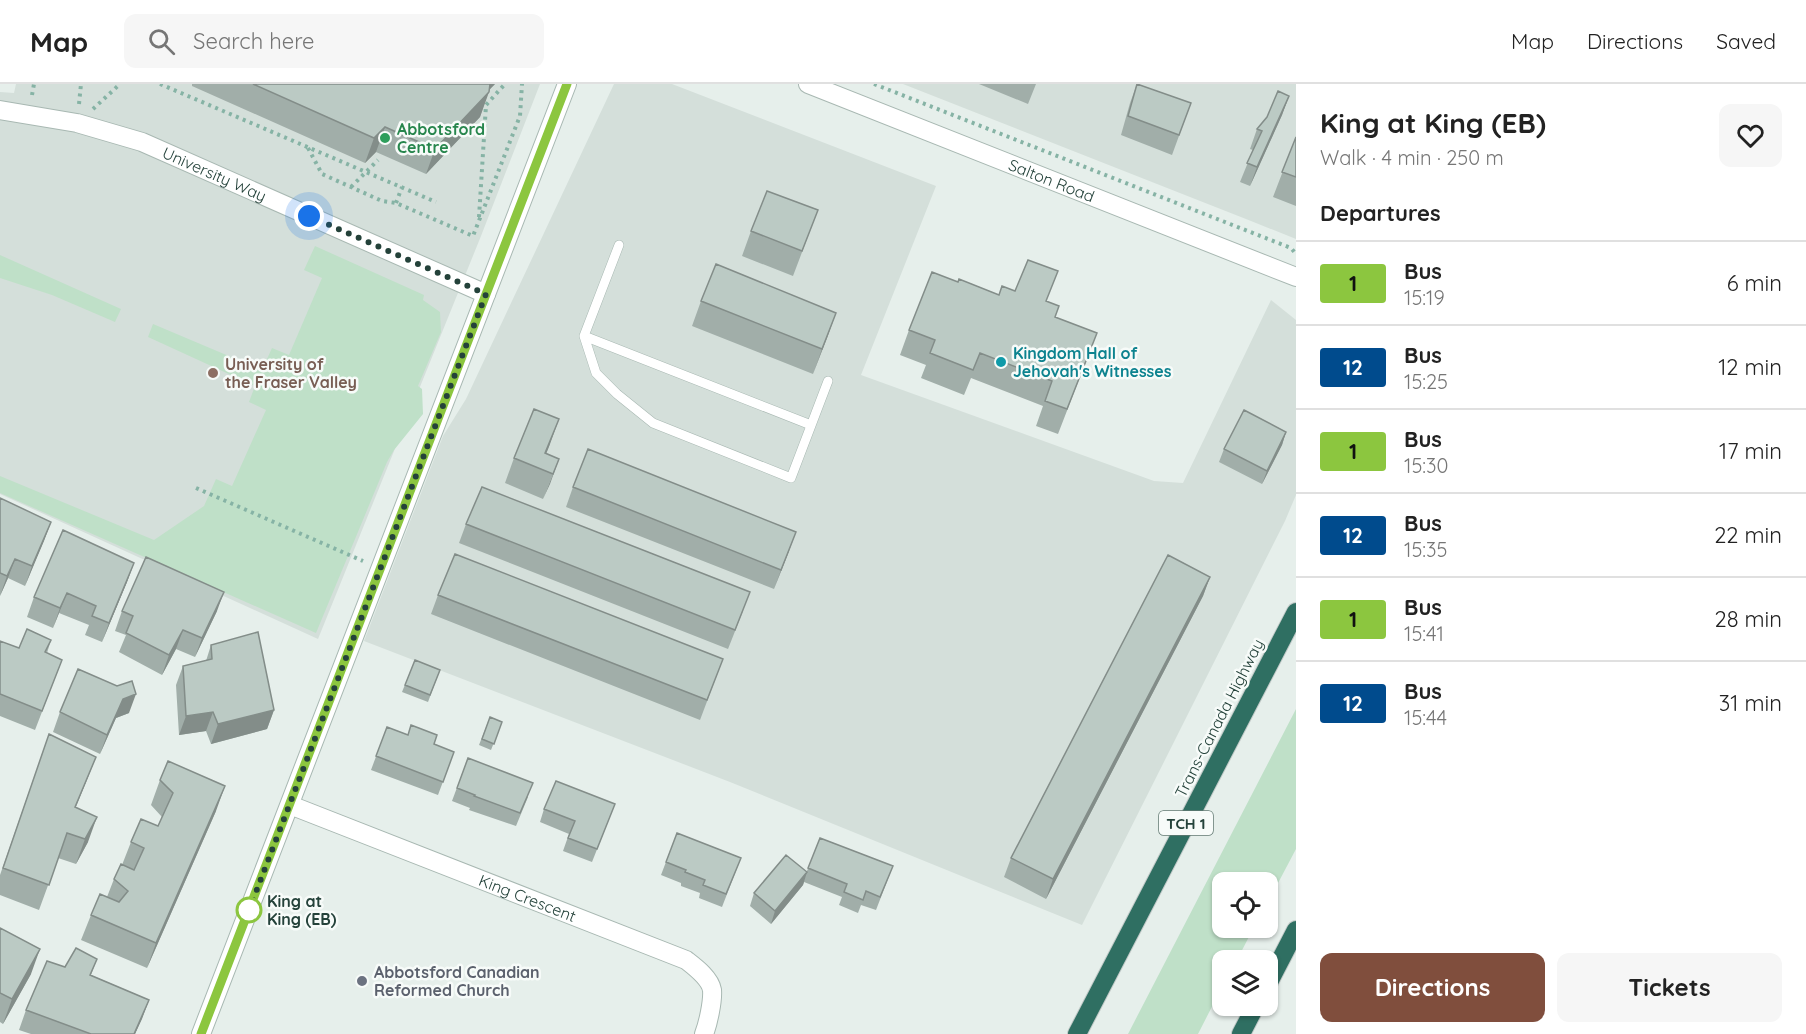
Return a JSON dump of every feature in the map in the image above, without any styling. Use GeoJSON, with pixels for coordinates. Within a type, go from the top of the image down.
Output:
{"type":"FeatureCollection","features":[{"type":"Feature","properties":{"kind":"highway","name":"Trans-Canada Highway"},"geometry":{"type":"LineString","coordinates":[[1077,1034],[1296,612]]}},
{"type":"Feature","properties":{"kind":"highway"},"geometry":{"type":"LineString","coordinates":[[1278,965],[1296,930]]}},
{"type":"Feature","properties":{"kind":"highway"},"geometry":{"type":"LineString","coordinates":[[1241,1034],[1250,1016]]}},
{"type":"Feature","properties":{"kind":"street"},"geometry":{"type":"LineString","coordinates":[[201,1034],[567,84]]}},
{"type":"Feature","properties":{"kind":"street","name":"Salton Road"},"geometry":{"type":"LineString","coordinates":[[808,84],[1296,277]]}},
{"type":"Feature","properties":{"kind":"street","name":"University Way"},"geometry":{"type":"LineString","coordinates":[[0,110],[77,123],[142,142],[486,294]]}},
{"type":"Feature","properties":{"kind":"street","name":"King Crescent"},"geometry":{"type":"LineString","coordinates":[[290,805],[686,960],[700,972],[712,989],[708,1023],[704,1034]]}},
{"type":"Feature","properties":{"kind":"lane"},"geometry":{"type":"LineString","coordinates":[[620,245],[584,336],[596,373],[616,394],[653,423],[791,477],[828,381]]}},
{"type":"Feature","properties":{"kind":"lane"},"geometry":{"type":"LineString","coordinates":[[584,336],[812,425]]}},
{"type":"Feature","properties":{"kind":"path"},"geometry":{"type":"LineString","coordinates":[[33,92],[34,84]]}},
{"type":"Feature","properties":{"kind":"path"},"geometry":{"type":"LineString","coordinates":[[77,123],[120,84]]}},
{"type":"Feature","properties":{"kind":"path"},"geometry":{"type":"LineString","coordinates":[[160,84],[436,202]]}},
{"type":"Feature","properties":{"kind":"path"},"geometry":{"type":"LineString","coordinates":[[479,221],[486,105],[505,84]]}},
{"type":"Feature","properties":{"kind":"path"},"geometry":{"type":"LineString","coordinates":[[308,148],[322,174],[382,201],[396,203],[473,236],[520,116],[522,84]]}},
{"type":"Feature","properties":{"kind":"path","name":"Salton Road"},"geometry":{"type":"LineString","coordinates":[[874,84],[1292,248],[1296,254]]}},
{"type":"Feature","properties":{"kind":"path"},"geometry":{"type":"LineString","coordinates":[[351,187],[378,160]]}},
{"type":"Feature","properties":{"kind":"path"},"geometry":{"type":"LineString","coordinates":[[396,203],[402,187]]}},
{"type":"Feature","properties":{"kind":"path"},"geometry":{"type":"LineString","coordinates":[[196,488],[380,569]]}},
{"type":"Feature","properties":{"kind":"shaded area","name":"University of the Fraser Valley"},"geometry":{"type":"Polygon","coordinates":[[[16,84],[540,84],[318,639],[0,494],[0,92],[14,93],[16,84]]]}},
{"type":"Feature","properties":{"kind":"shaded area"},"geometry":{"type":"Polygon","coordinates":[[[614,84],[672,84],[936,186],[861,375],[1154,481],[1183,483],[1271,300],[1296,320],[1296,495],[1082,925],[730,782],[364,641],[443,436],[466,399],[614,84]]]}},
{"type":"Feature","properties":{"kind":"shaded area"},"geometry":{"type":"Polygon","coordinates":[[[903,84],[1296,84],[1296,239],[1251,221],[903,84]]]}},
{"type":"Feature","properties":{"kind":"green space"},"geometry":{"type":"Polygon","coordinates":[[[315,246],[424,295],[423,300],[440,312],[441,332],[418,386],[422,389],[423,414],[387,462],[316,633],[0,493],[0,476],[154,540],[204,506],[216,479],[232,486],[266,410],[249,402],[255,386],[148,337],[153,324],[262,370],[272,348],[289,355],[322,278],[304,270],[315,246]]]}},
{"type":"Feature","properties":{"kind":"green space"},"geometry":{"type":"Polygon","coordinates":[[[0,255],[121,309],[115,322],[52,295],[0,278],[0,255]]]}},
{"type":"Feature","properties":{"kind":"green space"},"geometry":{"type":"Polygon","coordinates":[[[1296,709],[1296,849],[1278,883],[1278,872],[1212,872],[1212,938],[1248,938],[1242,950],[1212,950],[1212,1007],[1198,1034],[1128,1034],[1296,709]]]}},
{"type":"Feature","properties":{"kind":"building"},"geometry":{"type":"Polygon","coordinates":[[[253,84],[490,84],[489,92],[435,149],[385,127],[374,138],[253,84]]]}},
{"type":"Feature","properties":{"kind":"building"},"geometry":{"type":"Polygon","coordinates":[[[1137,84],[1191,103],[1179,135],[1128,116],[1137,84]]]}},
{"type":"Feature","properties":{"kind":"building"},"geometry":{"type":"Polygon","coordinates":[[[1278,91],[1289,96],[1257,167],[1247,163],[1262,131],[1257,129],[1267,117],[1278,91]]]}},
{"type":"Feature","properties":{"kind":"building"},"geometry":{"type":"Polygon","coordinates":[[[1296,137],[1296,177],[1282,172],[1296,137]]]}},
{"type":"Feature","properties":{"kind":"building"},"geometry":{"type":"Polygon","coordinates":[[[767,191],[818,210],[802,251],[751,231],[767,191]]]}},
{"type":"Feature","properties":{"kind":"building","name":"Kingdom Hall of Jehovah's Witnesses"},"geometry":{"type":"Polygon","coordinates":[[[1028,260],[1058,271],[1046,301],[1059,306],[1055,317],[1097,333],[1067,409],[1045,401],[1052,381],[980,353],[973,370],[930,353],[935,340],[909,330],[932,272],[958,282],[959,279],[999,295],[1002,286],[1015,291],[1028,260]]]}},
{"type":"Feature","properties":{"kind":"building"},"geometry":{"type":"Polygon","coordinates":[[[716,264],[836,313],[822,349],[701,301],[716,264]]]}},
{"type":"Feature","properties":{"kind":"building"},"geometry":{"type":"Polygon","coordinates":[[[534,409],[559,419],[545,453],[559,459],[553,474],[514,458],[534,409]]]}},
{"type":"Feature","properties":{"kind":"building"},"geometry":{"type":"Polygon","coordinates":[[[1244,410],[1286,432],[1267,471],[1224,449],[1244,410]]]}},
{"type":"Feature","properties":{"kind":"building"},"geometry":{"type":"Polygon","coordinates":[[[588,449],[796,532],[781,570],[573,487],[588,449]]]}},
{"type":"Feature","properties":{"kind":"building"},"geometry":{"type":"Polygon","coordinates":[[[482,487],[750,592],[735,630],[466,524],[482,487]]]}},
{"type":"Feature","properties":{"kind":"building"},"geometry":{"type":"Polygon","coordinates":[[[0,498],[51,522],[32,566],[15,559],[7,576],[0,573],[0,498]]]}},
{"type":"Feature","properties":{"kind":"building"},"geometry":{"type":"Polygon","coordinates":[[[63,530],[134,563],[109,623],[92,616],[96,606],[67,593],[60,608],[34,597],[63,530]]]}},
{"type":"Feature","properties":{"kind":"building"},"geometry":{"type":"Polygon","coordinates":[[[455,554],[723,659],[707,700],[438,595],[455,554]]]}},
{"type":"Feature","properties":{"kind":"building"},"geometry":{"type":"Polygon","coordinates":[[[1168,555],[1210,577],[1053,879],[1011,858],[1168,555]]]}},
{"type":"Feature","properties":{"kind":"building"},"geometry":{"type":"Polygon","coordinates":[[[146,557],[224,592],[202,638],[183,630],[169,655],[126,633],[133,616],[122,611],[146,557]]]}},
{"type":"Feature","properties":{"kind":"building"},"geometry":{"type":"Polygon","coordinates":[[[27,629],[51,640],[45,652],[62,660],[42,711],[0,694],[0,641],[19,648],[27,629]]]}},
{"type":"Feature","properties":{"kind":"building"},"geometry":{"type":"Polygon","coordinates":[[[258,632],[274,710],[218,724],[213,712],[186,716],[183,666],[212,659],[211,645],[258,632]]]}},
{"type":"Feature","properties":{"kind":"building"},"geometry":{"type":"Polygon","coordinates":[[[415,660],[440,670],[430,695],[405,685],[415,660]]]}},
{"type":"Feature","properties":{"kind":"building"},"geometry":{"type":"Polygon","coordinates":[[[78,669],[117,686],[132,681],[136,694],[123,699],[107,735],[60,712],[78,669]]]}},
{"type":"Feature","properties":{"kind":"building"},"geometry":{"type":"Polygon","coordinates":[[[490,717],[502,722],[494,744],[482,739],[490,717]]]}},
{"type":"Feature","properties":{"kind":"building"},"geometry":{"type":"Polygon","coordinates":[[[411,725],[437,735],[434,744],[454,752],[443,782],[376,756],[387,727],[408,735],[411,725]]]}},
{"type":"Feature","properties":{"kind":"building"},"geometry":{"type":"Polygon","coordinates":[[[49,734],[96,757],[75,807],[97,817],[85,839],[67,833],[49,885],[3,868],[49,734]]]}},
{"type":"Feature","properties":{"kind":"building"},"geometry":{"type":"Polygon","coordinates":[[[468,758],[533,783],[520,813],[457,788],[468,758]]]}},
{"type":"Feature","properties":{"kind":"building"},"geometry":{"type":"Polygon","coordinates":[[[168,761],[225,786],[156,943],[91,915],[100,894],[119,902],[128,891],[114,879],[121,864],[134,870],[144,848],[131,842],[141,819],[158,826],[173,793],[160,780],[168,761]]]}},
{"type":"Feature","properties":{"kind":"building"},"geometry":{"type":"Polygon","coordinates":[[[556,781],[615,804],[597,849],[568,838],[575,821],[544,809],[556,781]]]}},
{"type":"Feature","properties":{"kind":"building"},"geometry":{"type":"Polygon","coordinates":[[[677,833],[741,858],[726,894],[703,885],[705,880],[666,862],[677,833]]]}},
{"type":"Feature","properties":{"kind":"building"},"geometry":{"type":"Polygon","coordinates":[[[820,838],[893,866],[880,897],[866,891],[863,900],[844,892],[847,884],[808,868],[820,838]]]}},
{"type":"Feature","properties":{"kind":"building"},"geometry":{"type":"Polygon","coordinates":[[[786,855],[807,872],[775,911],[754,893],[786,855]]]}},
{"type":"Feature","properties":{"kind":"building"},"geometry":{"type":"Polygon","coordinates":[[[0,928],[40,949],[12,999],[0,993],[0,928]]]}},
{"type":"Feature","properties":{"kind":"building"},"geometry":{"type":"Polygon","coordinates":[[[76,948],[97,959],[90,975],[149,1000],[134,1034],[91,1034],[26,1010],[47,961],[65,967],[76,948]]]}},
{"type":"Feature","properties":{"kind":"bus line","name":"1"},"geometry":{"type":"LineString","coordinates":[[201,1034],[567,84]]}},
{"type":"Feature","properties":{"kind":"place","name":"Abbotsford Centre"},"geometry":{"type":"Point","coordinates":[385,138]}},
{"type":"Feature","properties":{"kind":"place","name":"Kingdom Hall of Jehovah's Witnesses"},"geometry":{"type":"Point","coordinates":[1001,362]}},
{"type":"Feature","properties":{"kind":"place","name":"University of the Fraser Valley"},"geometry":{"type":"Point","coordinates":[213,373]}},
{"type":"Feature","properties":{"kind":"place","name":"King at King (EB)"},"geometry":{"type":"Point","coordinates":[249,910]}},
{"type":"Feature","properties":{"kind":"place","name":"Abbotsford Canadian Reformed Church"},"geometry":{"type":"Point","coordinates":[362,981]}},
{"type":"Feature","properties":{"kind":"route"},"geometry":{"type":"LineString","coordinates":[[249,910],[486,294],[309,216]]}}]}
